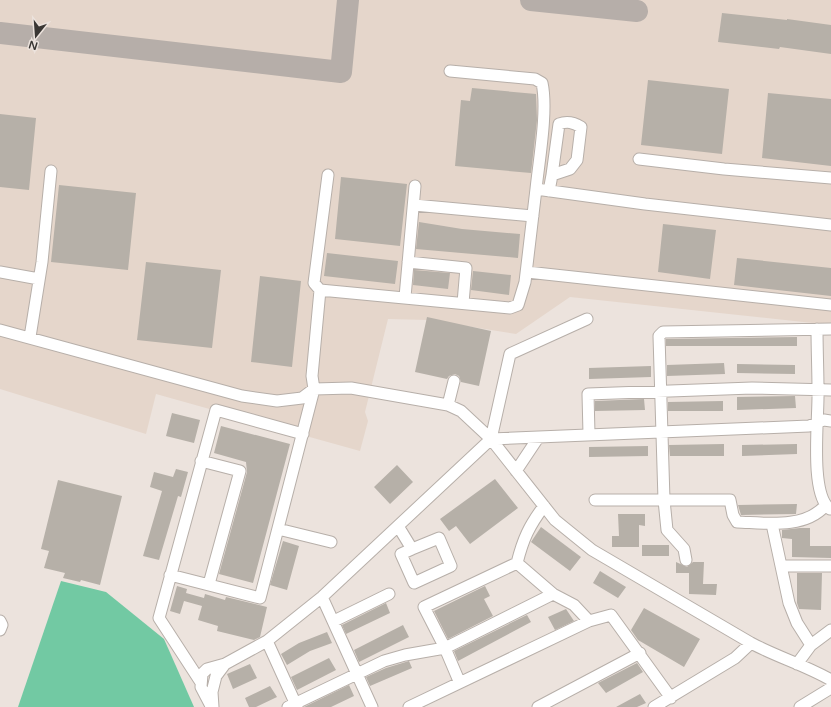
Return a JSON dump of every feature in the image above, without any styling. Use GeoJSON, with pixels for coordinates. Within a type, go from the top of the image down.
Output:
{"type":"FeatureCollection","features":[{"type":"Feature","properties":{"kind":"street"},"geometry":{"type":"LineString","coordinates":[[328,175],[314,283],[320,290],[510,308],[518,305],[527,272],[536,189],[543,112],[544,91],[542,83],[535,79],[450,72]]}},
{"type":"Feature","properties":{"kind":"street"},"geometry":{"type":"LineString","coordinates":[[549,191],[559,124],[566,121],[575,123],[581,127],[577,160],[570,168],[552,175]]}},
{"type":"Feature","properties":{"kind":"street"},"geometry":{"type":"LineString","coordinates":[[639,159],[724,169],[831,178]]}},
{"type":"Feature","properties":{"kind":"street"},"geometry":{"type":"LineString","coordinates":[[30,337],[39,279],[51,170]]}},
{"type":"Feature","properties":{"kind":"street"},"geometry":{"type":"LineString","coordinates":[[406,297],[415,186]]}},
{"type":"Feature","properties":{"kind":"street"},"geometry":{"type":"LineString","coordinates":[[536,189],[645,204],[831,225]]}},
{"type":"Feature","properties":{"kind":"street"},"geometry":{"type":"LineString","coordinates":[[414,205],[533,216]]}},
{"type":"Feature","properties":{"kind":"street"},"geometry":{"type":"LineString","coordinates":[[408,262],[466,268],[463,303]]}},
{"type":"Feature","properties":{"kind":"street"},"geometry":{"type":"LineString","coordinates":[[0,272],[39,279]]}},
{"type":"Feature","properties":{"kind":"street"},"geometry":{"type":"LineString","coordinates":[[527,272],[831,305]]}},
{"type":"Feature","properties":{"kind":"street"},"geometry":{"type":"LineString","coordinates":[[170,575],[260,598],[314,389],[312,376],[320,290]]}},
{"type":"Feature","properties":{"kind":"street"},"geometry":{"type":"LineString","coordinates":[[200,681],[202,674],[207,669],[225,664],[267,641],[322,597],[491,439],[510,354],[587,319]]}},
{"type":"Feature","properties":{"kind":"street"},"geometry":{"type":"LineString","coordinates":[[686,560],[684,549],[666,530],[658,336],[663,332],[831,329]]}},
{"type":"Feature","properties":{"kind":"street"},"geometry":{"type":"LineString","coordinates":[[0,330],[242,396],[277,401],[302,398],[314,389],[351,388],[448,405],[461,411],[491,439],[555,520],[592,550],[770,654],[815,671],[831,680]]}},
{"type":"Feature","properties":{"kind":"street"},"geometry":{"type":"LineString","coordinates":[[594,500],[730,500],[733,515],[737,522],[772,524],[804,519],[828,508],[819,487],[816,463],[818,422],[817,330]]}},
{"type":"Feature","properties":{"kind":"street"},"geometry":{"type":"LineString","coordinates":[[448,405],[454,381]]}},
{"type":"Feature","properties":{"kind":"street"},"geometry":{"type":"LineString","coordinates":[[589,434],[588,394],[752,388],[818,388],[831,390]]}},
{"type":"Feature","properties":{"kind":"street"},"geometry":{"type":"LineString","coordinates":[[212,707],[201,687],[200,681],[159,618],[216,410],[303,434]]}},
{"type":"Feature","properties":{"kind":"street"},"geometry":{"type":"LineString","coordinates":[[491,439],[809,426],[824,420],[831,421]]}},
{"type":"Feature","properties":{"kind":"street"},"geometry":{"type":"LineString","coordinates":[[516,471],[538,438]]}},
{"type":"Feature","properties":{"kind":"street"},"geometry":{"type":"LineString","coordinates":[[201,461],[240,471],[209,584]]}},
{"type":"Feature","properties":{"kind":"street"},"geometry":{"type":"LineString","coordinates":[[517,563],[522,542],[530,525],[544,506]]}},
{"type":"Feature","properties":{"kind":"street"},"geometry":{"type":"LineString","coordinates":[[772,524],[789,604],[798,623],[811,644]]}},
{"type":"Feature","properties":{"kind":"street"},"geometry":{"type":"LineString","coordinates":[[398,526],[412,549]]}},
{"type":"Feature","properties":{"kind":"street"},"geometry":{"type":"LineString","coordinates":[[278,529],[331,542]]}},
{"type":"Feature","properties":{"kind":"street"},"geometry":{"type":"LineString","coordinates":[[439,538],[451,566],[414,583],[401,554],[412,549],[439,538]]}},
{"type":"Feature","properties":{"kind":"street"},"geometry":{"type":"LineString","coordinates":[[517,563],[553,594],[574,605],[589,621]]}},
{"type":"Feature","properties":{"kind":"street"},"geometry":{"type":"LineString","coordinates":[[459,681],[445,648],[424,608],[517,563]]}},
{"type":"Feature","properties":{"kind":"street"},"geometry":{"type":"LineString","coordinates":[[781,566],[831,566]]}},
{"type":"Feature","properties":{"kind":"street"},"geometry":{"type":"LineString","coordinates":[[334,621],[389,594]]}},
{"type":"Feature","properties":{"kind":"street"},"geometry":{"type":"LineString","coordinates":[[267,641],[293,706],[384,661],[405,655],[445,648],[553,594]]}},
{"type":"Feature","properties":{"kind":"street"},"geometry":{"type":"LineString","coordinates":[[322,597],[359,674],[372,707]]}},
{"type":"Feature","properties":{"kind":"street"},"geometry":{"type":"LineString","coordinates":[[409,707],[459,681],[589,621],[611,614],[671,698]]}},
{"type":"Feature","properties":{"kind":"street"},"geometry":{"type":"LineString","coordinates":[[0,621],[2,625],[0,630]]}},
{"type":"Feature","properties":{"kind":"street"},"geometry":{"type":"LineString","coordinates":[[797,664],[811,644],[831,630]]}},
{"type":"Feature","properties":{"kind":"street"},"geometry":{"type":"LineString","coordinates":[[654,707],[735,658],[751,643]]}},
{"type":"Feature","properties":{"kind":"street"},"geometry":{"type":"LineString","coordinates":[[538,707],[640,653]]}},
{"type":"Feature","properties":{"kind":"street"},"geometry":{"type":"LineString","coordinates":[[212,707],[212,692],[216,676],[225,664]]}},
{"type":"Feature","properties":{"kind":"street"},"geometry":{"type":"LineString","coordinates":[[800,707],[831,688]]}},
{"type":"Feature","properties":{"kind":"shaded area"},"geometry":{"type":"Polygon","coordinates":[[[0,0],[831,0],[831,325],[570,297],[516,334],[428,320],[388,319],[365,412],[368,421],[360,451],[156,394],[146,434],[0,389],[0,0]]]}},
{"type":"Feature","properties":{"kind":"green space"},"geometry":{"type":"Polygon","coordinates":[[[61,581],[106,592],[164,639],[194,707],[18,707],[61,581]]]}},
{"type":"Feature","properties":{"kind":"building"},"geometry":{"type":"Polygon","coordinates":[[[722,13],[831,25],[831,54],[780,47],[779,49],[718,42],[722,13]]]}},
{"type":"Feature","properties":{"kind":"building"},"geometry":{"type":"Polygon","coordinates":[[[648,80],[729,89],[722,154],[641,145],[648,80]]]}},
{"type":"Feature","properties":{"kind":"building"},"geometry":{"type":"Polygon","coordinates":[[[472,88],[536,94],[537,120],[531,173],[455,166],[461,100],[470,101],[472,88]]]}},
{"type":"Feature","properties":{"kind":"building"},"geometry":{"type":"Polygon","coordinates":[[[768,93],[831,99],[831,166],[762,158],[768,93]]]}},
{"type":"Feature","properties":{"kind":"building"},"geometry":{"type":"Polygon","coordinates":[[[0,114],[36,118],[29,190],[0,187],[0,114]]]}},
{"type":"Feature","properties":{"kind":"building"},"geometry":{"type":"Polygon","coordinates":[[[341,177],[407,184],[400,246],[335,239],[341,177]]]}},
{"type":"Feature","properties":{"kind":"building"},"geometry":{"type":"Polygon","coordinates":[[[59,185],[136,193],[128,270],[51,262],[59,185]]]}},
{"type":"Feature","properties":{"kind":"building"},"geometry":{"type":"Polygon","coordinates":[[[419,222],[462,229],[520,234],[518,258],[416,249],[419,222]]]}},
{"type":"Feature","properties":{"kind":"building"},"geometry":{"type":"Polygon","coordinates":[[[663,224],[716,230],[710,279],[658,272],[663,224]]]}},
{"type":"Feature","properties":{"kind":"building"},"geometry":{"type":"Polygon","coordinates":[[[327,253],[398,261],[395,284],[324,276],[327,253]]]}},
{"type":"Feature","properties":{"kind":"building"},"geometry":{"type":"Polygon","coordinates":[[[737,258],[831,268],[831,296],[734,285],[737,258]]]}},
{"type":"Feature","properties":{"kind":"building"},"geometry":{"type":"Polygon","coordinates":[[[146,262],[221,270],[212,348],[137,340],[146,262]]]}},
{"type":"Feature","properties":{"kind":"building"},"geometry":{"type":"Polygon","coordinates":[[[414,270],[450,273],[448,289],[413,285],[414,270]]]}},
{"type":"Feature","properties":{"kind":"building"},"geometry":{"type":"Polygon","coordinates":[[[473,271],[511,275],[509,295],[471,290],[473,271]]]}},
{"type":"Feature","properties":{"kind":"building"},"geometry":{"type":"Polygon","coordinates":[[[260,276],[301,281],[292,367],[251,362],[260,276]]]}},
{"type":"Feature","properties":{"kind":"building"},"geometry":{"type":"Polygon","coordinates":[[[427,317],[491,331],[479,386],[461,382],[459,376],[455,374],[449,376],[447,379],[415,372],[427,317]]]}},
{"type":"Feature","properties":{"kind":"building"},"geometry":{"type":"Polygon","coordinates":[[[797,337],[797,346],[666,346],[666,339],[797,337]]]}},
{"type":"Feature","properties":{"kind":"building"},"geometry":{"type":"Polygon","coordinates":[[[724,363],[725,374],[667,376],[667,365],[724,363]]]}},
{"type":"Feature","properties":{"kind":"building"},"geometry":{"type":"Polygon","coordinates":[[[737,364],[795,365],[795,374],[737,373],[737,364]]]}},
{"type":"Feature","properties":{"kind":"building"},"geometry":{"type":"Polygon","coordinates":[[[651,366],[651,377],[589,379],[589,368],[651,366]]]}},
{"type":"Feature","properties":{"kind":"building"},"geometry":{"type":"Polygon","coordinates":[[[795,396],[796,408],[737,410],[737,397],[795,396]]]}},
{"type":"Feature","properties":{"kind":"building"},"geometry":{"type":"Polygon","coordinates":[[[644,399],[645,410],[595,411],[595,401],[644,399]]]}},
{"type":"Feature","properties":{"kind":"building"},"geometry":{"type":"Polygon","coordinates":[[[723,401],[723,411],[668,411],[668,402],[723,401]]]}},
{"type":"Feature","properties":{"kind":"building"},"geometry":{"type":"Polygon","coordinates":[[[172,413],[200,420],[194,443],[166,436],[172,413]]]}},
{"type":"Feature","properties":{"kind":"building"},"geometry":{"type":"Polygon","coordinates":[[[221,426],[290,444],[253,583],[219,574],[247,472],[246,462],[214,453],[221,426]]]}},
{"type":"Feature","properties":{"kind":"building"},"geometry":{"type":"Polygon","coordinates":[[[724,444],[724,456],[670,456],[669,445],[724,444]]]}},
{"type":"Feature","properties":{"kind":"building"},"geometry":{"type":"Polygon","coordinates":[[[797,444],[797,454],[742,456],[742,445],[797,444]]]}},
{"type":"Feature","properties":{"kind":"building"},"geometry":{"type":"Polygon","coordinates":[[[648,446],[648,456],[589,457],[589,447],[648,446]]]}},
{"type":"Feature","properties":{"kind":"building"},"geometry":{"type":"Polygon","coordinates":[[[397,465],[413,482],[390,504],[374,487],[397,465]]]}},
{"type":"Feature","properties":{"kind":"building"},"geometry":{"type":"Polygon","coordinates":[[[176,469],[188,472],[181,497],[178,496],[159,560],[143,556],[162,491],[150,487],[154,472],[173,477],[176,469]]]}},
{"type":"Feature","properties":{"kind":"building"},"geometry":{"type":"Polygon","coordinates":[[[495,479],[518,508],[470,544],[456,526],[449,531],[440,519],[495,479]]]}},
{"type":"Feature","properties":{"kind":"building"},"geometry":{"type":"Polygon","coordinates":[[[58,480],[122,496],[100,585],[81,580],[80,582],[63,578],[65,573],[44,568],[49,551],[41,549],[58,480]]]}},
{"type":"Feature","properties":{"kind":"building"},"geometry":{"type":"Polygon","coordinates":[[[797,504],[796,514],[741,515],[738,505],[797,504]]]}},
{"type":"Feature","properties":{"kind":"building"},"geometry":{"type":"Polygon","coordinates":[[[618,514],[645,514],[645,526],[639,525],[639,547],[612,547],[612,536],[619,536],[618,514]]]}},
{"type":"Feature","properties":{"kind":"building"},"geometry":{"type":"Polygon","coordinates":[[[541,527],[581,557],[570,571],[531,542],[541,527]]]}},
{"type":"Feature","properties":{"kind":"building"},"geometry":{"type":"Polygon","coordinates":[[[810,528],[810,546],[831,546],[831,558],[792,557],[792,539],[782,538],[782,530],[810,528]]]}},
{"type":"Feature","properties":{"kind":"building"},"geometry":{"type":"Polygon","coordinates":[[[283,541],[299,546],[287,590],[270,585],[283,541]]]}},
{"type":"Feature","properties":{"kind":"building"},"geometry":{"type":"Polygon","coordinates":[[[642,545],[669,545],[669,556],[642,556],[642,545]]]}},
{"type":"Feature","properties":{"kind":"building"},"geometry":{"type":"Polygon","coordinates":[[[676,562],[687,567],[693,562],[704,562],[703,584],[717,584],[716,595],[689,594],[689,573],[676,573],[676,562]]]}},
{"type":"Feature","properties":{"kind":"building"},"geometry":{"type":"Polygon","coordinates":[[[600,571],[626,587],[618,598],[593,583],[600,571]]]}},
{"type":"Feature","properties":{"kind":"building"},"geometry":{"type":"Polygon","coordinates":[[[797,573],[822,573],[821,610],[799,609],[797,603],[797,573]]]}},
{"type":"Feature","properties":{"kind":"building"},"geometry":{"type":"Polygon","coordinates":[[[177,586],[187,589],[186,593],[204,598],[205,594],[225,600],[226,597],[267,607],[260,637],[254,640],[217,631],[218,626],[198,620],[202,606],[184,601],[180,614],[170,611],[177,586]]]}},
{"type":"Feature","properties":{"kind":"building"},"geometry":{"type":"Polygon","coordinates":[[[485,586],[490,596],[484,599],[493,616],[448,639],[434,611],[485,586]]]}},
{"type":"Feature","properties":{"kind":"building"},"geometry":{"type":"Polygon","coordinates":[[[386,603],[390,613],[346,634],[342,625],[386,603]]]}},
{"type":"Feature","properties":{"kind":"building"},"geometry":{"type":"Polygon","coordinates":[[[644,608],[700,639],[684,667],[638,640],[631,630],[644,608]]]}},
{"type":"Feature","properties":{"kind":"building"},"geometry":{"type":"Polygon","coordinates":[[[566,609],[574,621],[555,630],[548,617],[566,609]]]}},
{"type":"Feature","properties":{"kind":"building"},"geometry":{"type":"Polygon","coordinates":[[[527,615],[531,622],[458,661],[454,651],[527,615]]]}},
{"type":"Feature","properties":{"kind":"building"},"geometry":{"type":"Polygon","coordinates":[[[403,625],[409,637],[359,662],[354,650],[403,625]]]}},
{"type":"Feature","properties":{"kind":"building"},"geometry":{"type":"Polygon","coordinates":[[[327,632],[332,643],[310,651],[287,665],[281,654],[299,643],[327,632]]]}},
{"type":"Feature","properties":{"kind":"building"},"geometry":{"type":"Polygon","coordinates":[[[329,658],[336,670],[297,690],[291,677],[329,658]]]}},
{"type":"Feature","properties":{"kind":"building"},"geometry":{"type":"Polygon","coordinates":[[[409,661],[412,668],[370,686],[366,677],[386,668],[409,661]]]}},
{"type":"Feature","properties":{"kind":"building"},"geometry":{"type":"Polygon","coordinates":[[[637,663],[643,672],[606,693],[598,683],[637,663]]]}},
{"type":"Feature","properties":{"kind":"building"},"geometry":{"type":"Polygon","coordinates":[[[250,664],[257,678],[233,689],[227,674],[250,664]]]}},
{"type":"Feature","properties":{"kind":"building"},"geometry":{"type":"Polygon","coordinates":[[[349,685],[354,696],[331,707],[304,707],[349,685]]]}},
{"type":"Feature","properties":{"kind":"building"},"geometry":{"type":"Polygon","coordinates":[[[270,686],[277,697],[256,707],[249,707],[245,698],[270,686]]]}},
{"type":"Feature","properties":{"kind":"building"},"geometry":{"type":"Polygon","coordinates":[[[640,694],[646,703],[637,707],[616,707],[640,694]]]}},
{"type":"Feature","properties":{"kind":"taxiway"},"geometry":{"type":"LineString","coordinates":[[0,33],[341,72],[348,0]]}},
{"type":"Feature","properties":{"kind":"taxiway"},"geometry":{"type":"LineString","coordinates":[[531,0],[637,11]]}}]}
